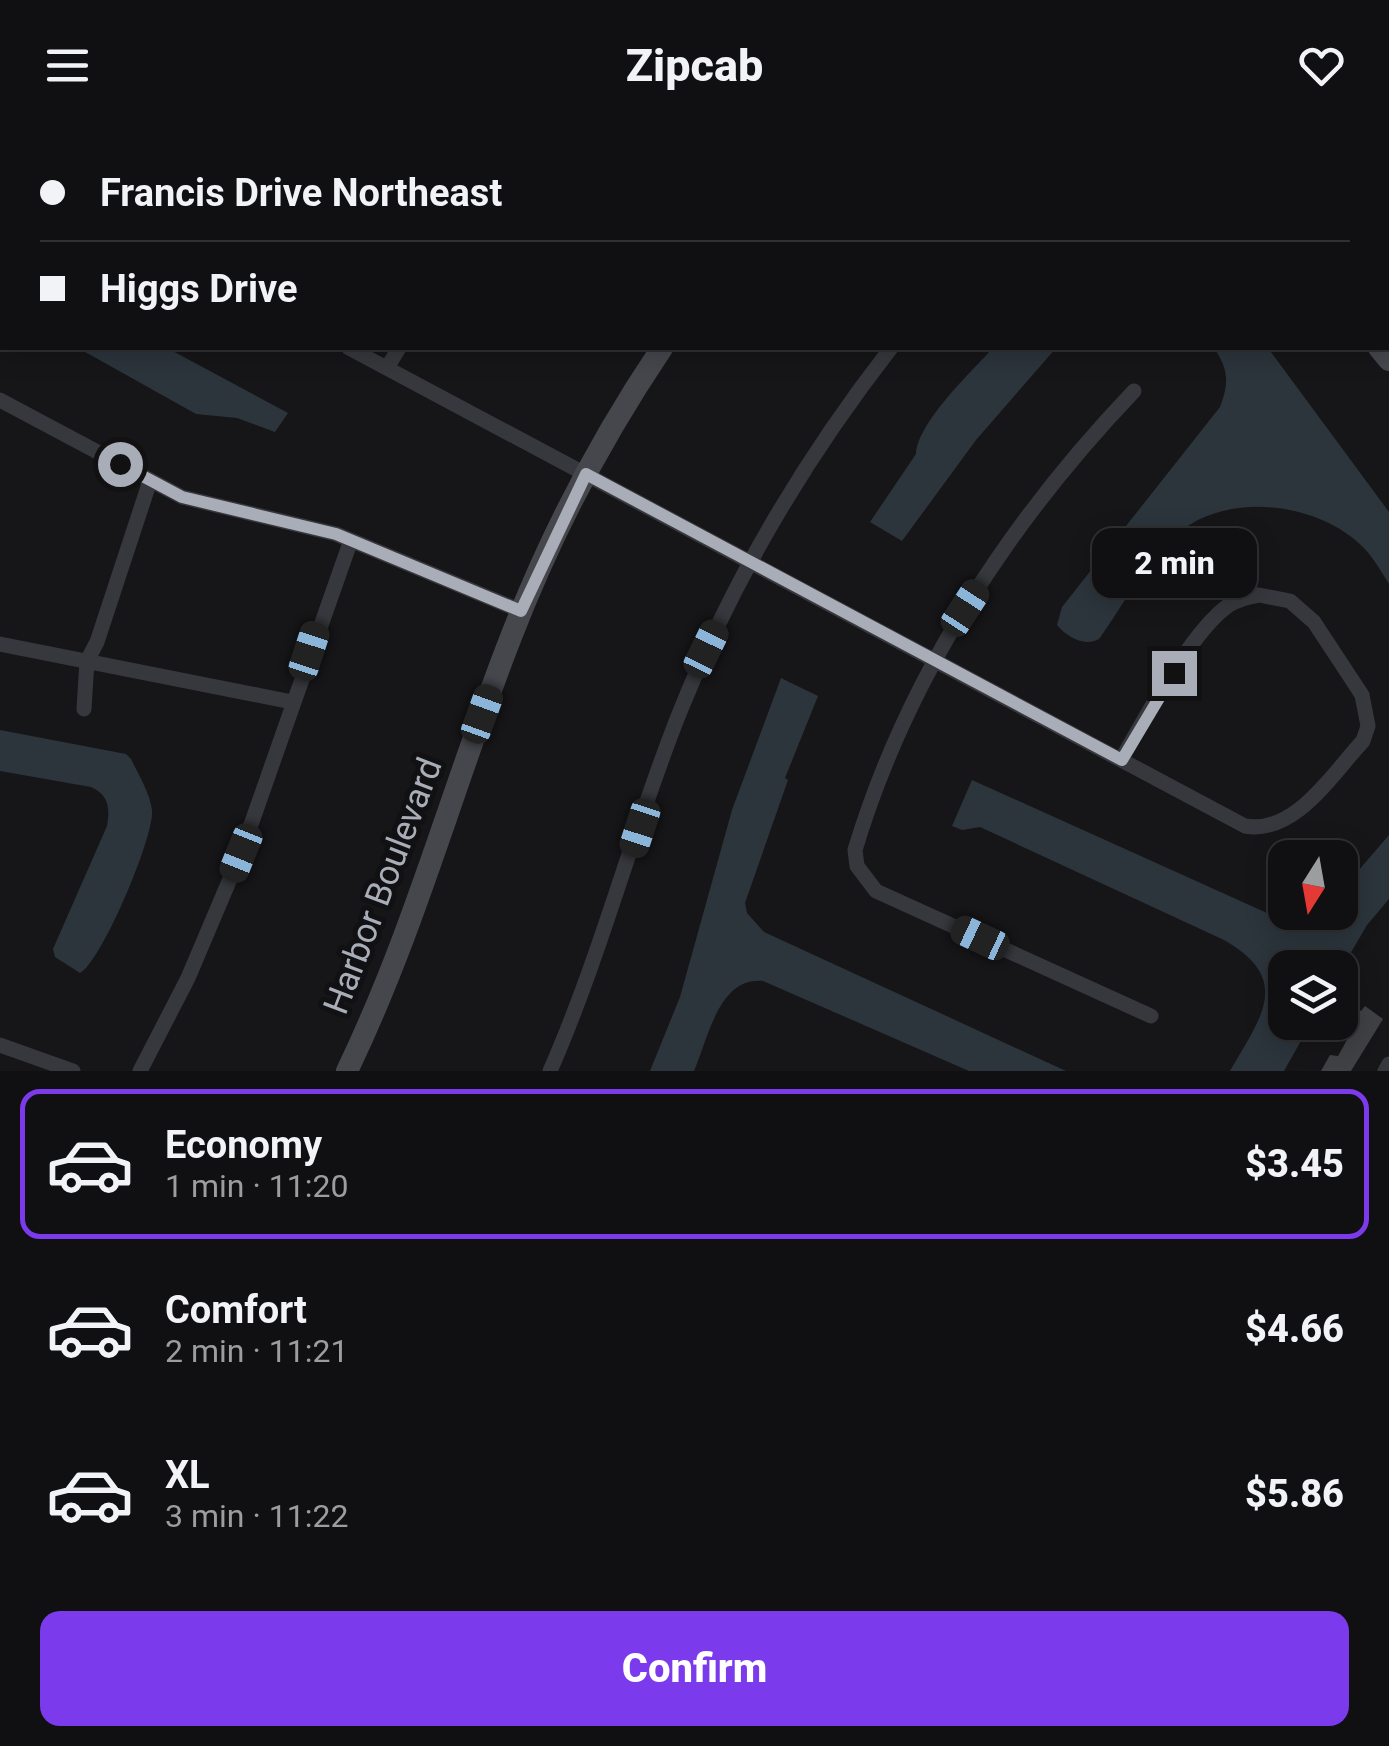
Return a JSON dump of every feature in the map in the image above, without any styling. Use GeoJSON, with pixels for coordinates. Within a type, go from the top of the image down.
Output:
{"type":"FeatureCollection","features":[{"type":"Feature","properties":{"kind":"street"},"geometry":{"type":"LineString","coordinates":[[353,350],[1245,826],[1276,826],[1290,818],[1363,741],[1368,710],[1303,610],[1290,601],[1258,595],[1242,598],[1216,616],[1165,687],[1122,760]]}},
{"type":"Feature","properties":{"kind":"street"},"geometry":{"type":"LineString","coordinates":[[387,368],[398,350]]}},
{"type":"Feature","properties":{"kind":"street","name":"Harbor Boulevard"},"geometry":{"type":"LineString","coordinates":[[348,1071],[419,905],[521,611],[586,474],[661,350]]}},
{"type":"Feature","properties":{"kind":"street"},"geometry":{"type":"LineString","coordinates":[[550,1071],[613,909],[678,716],[749,562],[810,458],[890,350]]}},
{"type":"Feature","properties":{"kind":"street"},"geometry":{"type":"LineString","coordinates":[[1134,391],[1035,506],[990,569],[935,661],[886,762],[856,850],[857,866],[876,891],[1151,1016]]}},
{"type":"Feature","properties":{"kind":"street"},"geometry":{"type":"LineString","coordinates":[[0,400],[198,502],[305,525],[351,540],[521,611]]}},
{"type":"Feature","properties":{"kind":"street"},"geometry":{"type":"LineString","coordinates":[[84,708],[87,661],[98,642],[150,480]]}},
{"type":"Feature","properties":{"kind":"street"},"geometry":{"type":"LineString","coordinates":[[140,1071],[222,900],[351,540]]}},
{"type":"Feature","properties":{"kind":"street"},"geometry":{"type":"LineString","coordinates":[[0,644],[292,702]]}},
{"type":"Feature","properties":{"kind":"street"},"geometry":{"type":"LineString","coordinates":[[0,1045],[73,1071]]}},
{"type":"Feature","properties":{"kind":"street"},"geometry":{"type":"LineString","coordinates":[[1385,1071],[1389,1064]]}},
{"type":"Feature","properties":{"kind":"shaded area"},"geometry":{"type":"Polygon","coordinates":[[[82,350],[171,350],[288,413],[275,432],[237,418],[196,414],[82,350]]]}},
{"type":"Feature","properties":{"kind":"shaded area"},"geometry":{"type":"Polygon","coordinates":[[[991,350],[1054,350],[976,440],[902,541],[870,522],[916,454],[935,413],[991,350]]]}},
{"type":"Feature","properties":{"kind":"shaded area"},"geometry":{"type":"Polygon","coordinates":[[[1215,350],[1269,350],[1389,512],[1389,584],[1362,546],[1343,531],[1297,512],[1246,507],[1197,520],[1177,534],[1145,570],[1099,639],[1076,640],[1057,625],[1062,607],[1220,407],[1226,377],[1215,350]]]}},
{"type":"Feature","properties":{"kind":"shaded area"},"geometry":{"type":"Polygon","coordinates":[[[781,678],[818,696],[785,778],[788,780],[745,903],[747,913],[764,932],[1066,1071],[969,1071],[763,981],[748,982],[726,999],[710,1027],[694,1071],[650,1071],[680,997],[732,810],[781,678]]]}},
{"type":"Feature","properties":{"kind":"shaded area"},"geometry":{"type":"Polygon","coordinates":[[[0,730],[126,754],[149,797],[151,824],[136,870],[101,947],[80,973],[55,957],[53,949],[107,826],[107,803],[91,787],[0,771],[0,730]]]}},
{"type":"Feature","properties":{"kind":"shaded area"},"geometry":{"type":"Polygon","coordinates":[[[972,780],[1268,913],[1268,930],[1358,930],[1358,871],[1389,835],[1389,899],[1352,950],[1268,950],[1268,1040],[1301,1040],[1284,1071],[1230,1071],[1252,1034],[1264,1001],[1265,985],[1246,955],[1224,940],[980,827],[962,830],[952,826],[972,780]]]}},
{"type":"Feature","properties":{"kind":"building"},"geometry":{"type":"Polygon","coordinates":[[[1365,1006],[1383,1019],[1351,1071],[1321,1071],[1330,1055],[1338,1056],[1347,1040],[1358,1040],[1358,1009],[1361,1011],[1365,1006]]]}},
{"type":"Feature","properties":{"kind":"route"},"geometry":{"type":"LineString","coordinates":[[120,464],[182,497],[336,534],[521,611],[586,474],[1122,760],[1174,673]]}}]}
